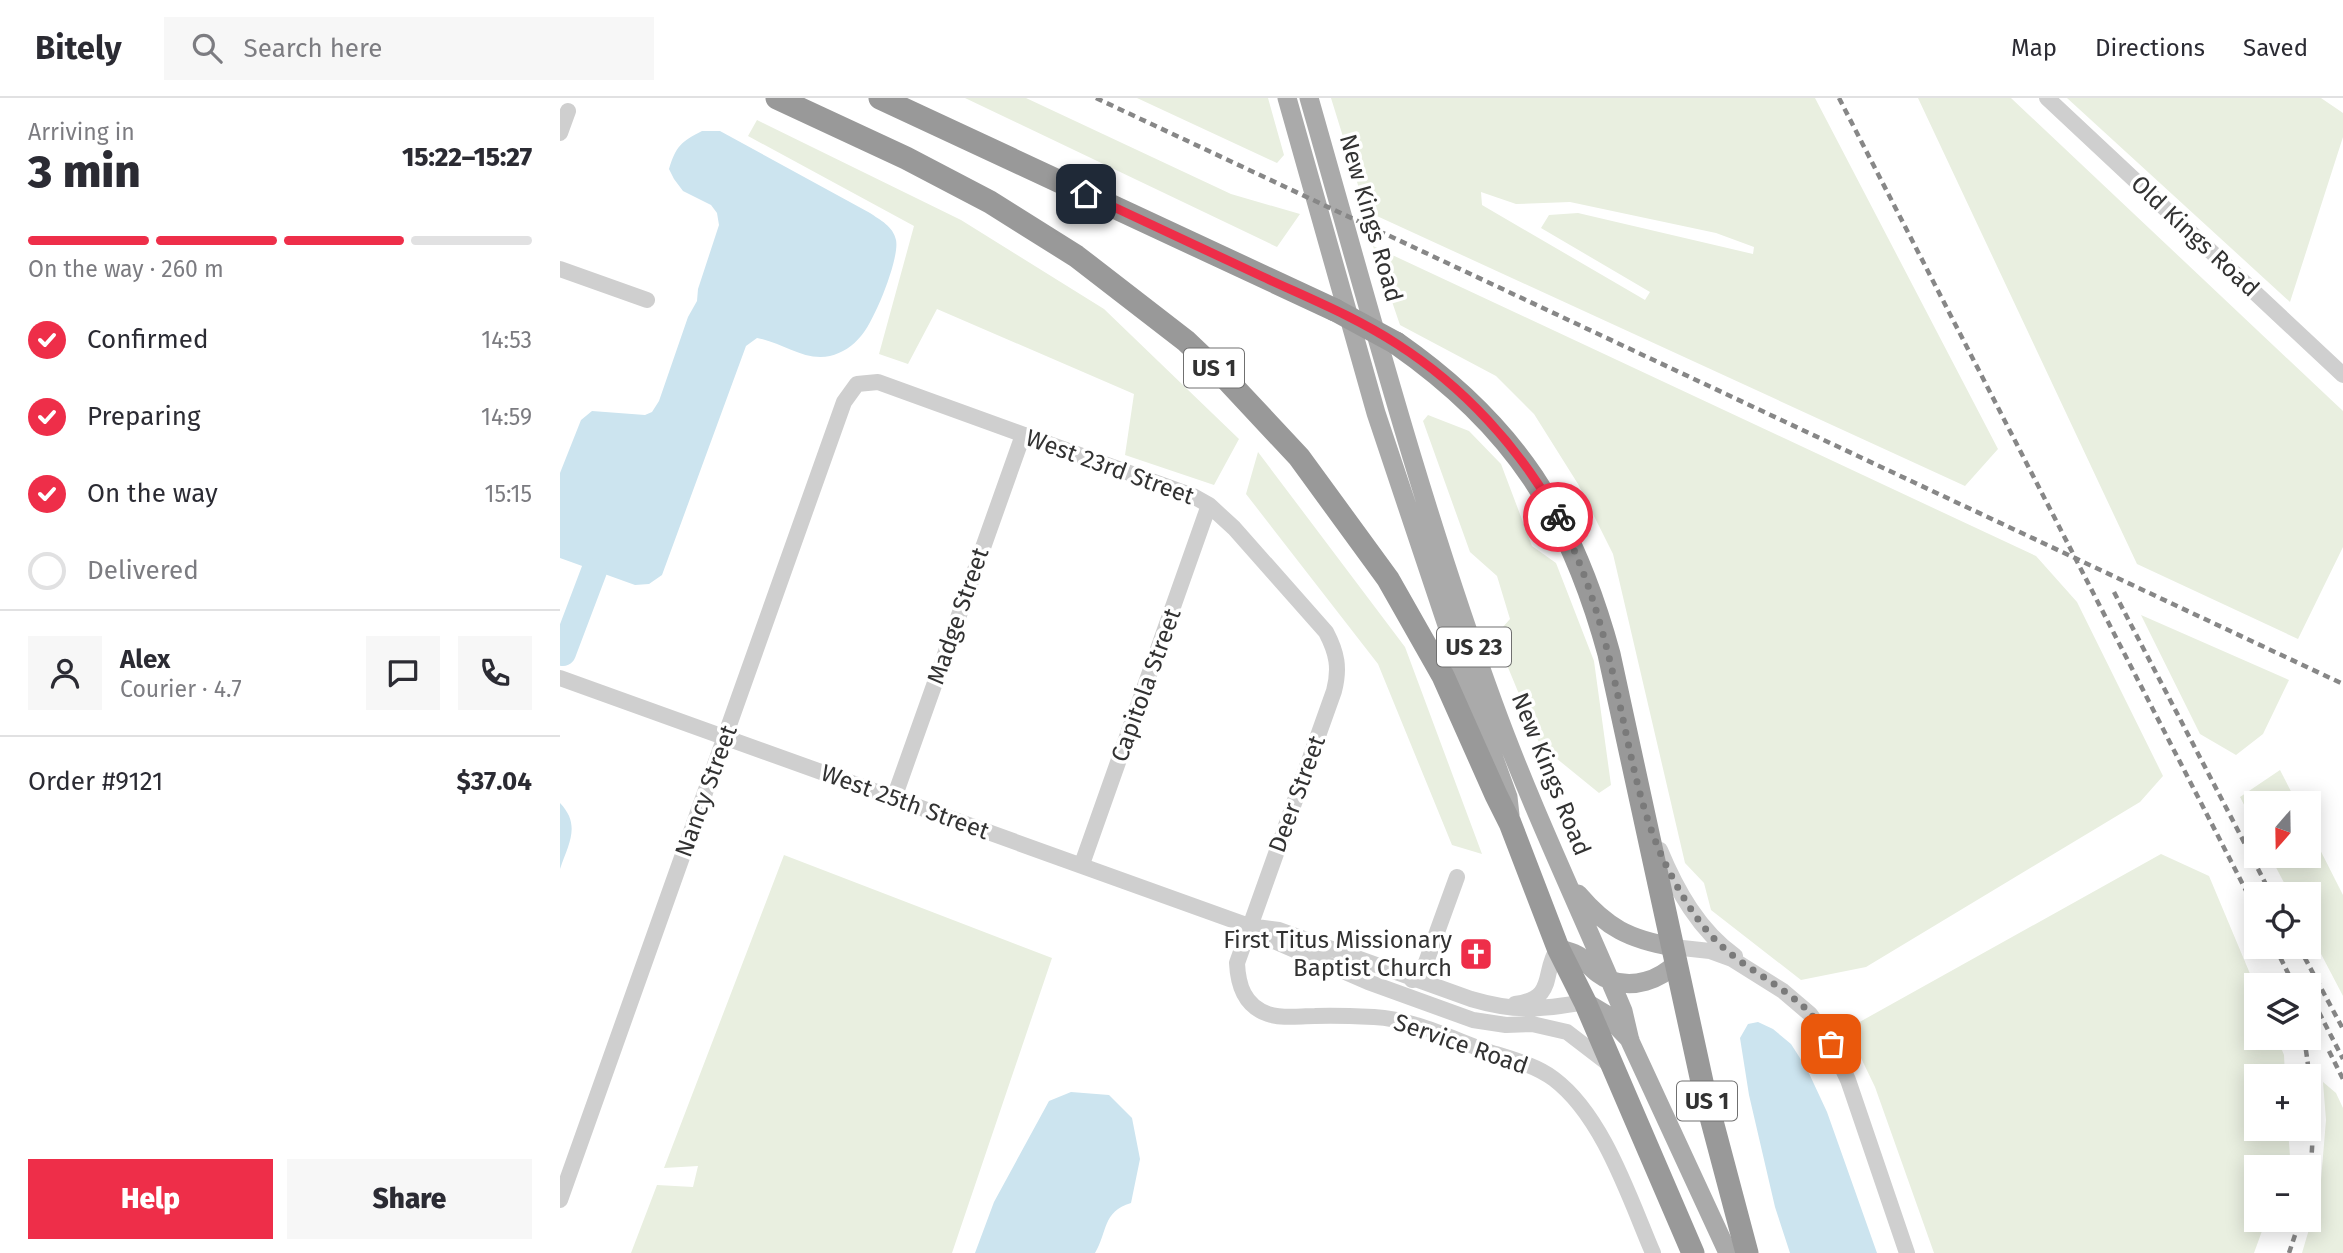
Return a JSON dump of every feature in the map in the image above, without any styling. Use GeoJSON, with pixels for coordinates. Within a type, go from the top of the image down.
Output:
{"type":"FeatureCollection","features":[{"type":"Feature","properties":{"kind":"highway","name":"US 1"},"geometry":{"type":"LineString","coordinates":[[777,98],[946,178],[1038,230],[1109,279],[1227,380],[1299,457],[1388,579],[1443,676],[1510,823]]}},
{"type":"Feature","properties":{"kind":"highway","name":"US 1"},"geometry":{"type":"LineString","coordinates":[[880,98],[1335,310],[1396,343],[1449,383],[1498,432],[1545,492],[1594,600],[1609,653],[1704,1091],[1747,1253]]}},
{"type":"Feature","properties":{"kind":"highway","name":"New Kings Road"},"geometry":{"type":"LineString","coordinates":[[1510,823],[1558,948],[1585,1002],[1693,1253]]}},
{"type":"Feature","properties":{"kind":"main road","name":"New Kings Road"},"geometry":{"type":"LineString","coordinates":[[1287,98],[1376,413],[1494,705],[1623,1012],[1630,1041],[1728,1253]]}},
{"type":"Feature","properties":{"kind":"main road","name":"New Kings Road"},"geometry":{"type":"LineString","coordinates":[[1311,105],[1463,673],[1508,797],[1510,823]]}},
{"type":"Feature","properties":{"kind":"main road"},"geometry":{"type":"LineString","coordinates":[[1558,948],[1577,955],[1610,980],[1627,983],[1651,980],[1666,974],[1674,955],[1607,924],[1568,883]]}},
{"type":"Feature","properties":{"kind":"main road"},"geometry":{"type":"LineString","coordinates":[[1585,1002],[1605,1014],[1630,1041]]}},
{"type":"Feature","properties":{"kind":"street","name":"Old Kings Road"},"geometry":{"type":"LineString","coordinates":[[2047,98],[2343,375]]}},
{"type":"Feature","properties":{"kind":"street"},"geometry":{"type":"LineString","coordinates":[[1296,129],[1311,105]]}},
{"type":"Feature","properties":{"kind":"street"},"geometry":{"type":"LineString","coordinates":[[560,133],[568,111]]}},
{"type":"Feature","properties":{"kind":"street"},"geometry":{"type":"LineString","coordinates":[[560,269],[647,300]]}},
{"type":"Feature","properties":{"kind":"street","name":"West 23rd Street"},"geometry":{"type":"LineString","coordinates":[[857,384],[878,382],[1193,496],[1209,505],[1234,528],[1326,632],[1338,660]]}},
{"type":"Feature","properties":{"kind":"street","name":"Nancy Street"},"geometry":{"type":"LineString","coordinates":[[560,1200],[844,402],[857,384]]}},
{"type":"Feature","properties":{"kind":"street","name":"Madge Street"},"geometry":{"type":"LineString","coordinates":[[894,799],[1023,435]]}},
{"type":"Feature","properties":{"kind":"street","name":"Capitola Street"},"geometry":{"type":"LineString","coordinates":[[1082,864],[1209,505]]}},
{"type":"Feature","properties":{"kind":"street","name":"Deer Street"},"geometry":{"type":"LineString","coordinates":[[1249,926],[1334,691],[1338,660]]}},
{"type":"Feature","properties":{"kind":"street","name":"West 25th Street"},"geometry":{"type":"LineString","coordinates":[[560,678],[1249,926],[1276,942],[1368,982],[1473,1020],[1506,1025],[1532,1024],[1559,1029],[1580,1040],[1613,1067]]}},
{"type":"Feature","properties":{"kind":"street"},"geometry":{"type":"LineString","coordinates":[[1643,810],[1667,868],[1703,927],[1725,949],[1810,1014],[1831,1044],[1848,1080],[1907,1253]]}},
{"type":"Feature","properties":{"kind":"street"},"geometry":{"type":"LineString","coordinates":[[1368,982],[1401,983],[1420,979],[1457,877]]}},
{"type":"Feature","properties":{"kind":"street","name":"West 25th Street"},"geometry":{"type":"LineString","coordinates":[[1249,926],[1279,930],[1497,1007],[1542,1009],[1585,1002]]}},
{"type":"Feature","properties":{"kind":"street","name":"Service Road"},"geometry":{"type":"LineString","coordinates":[[1249,926],[1237,963],[1241,991],[1252,1005],[1267,1013],[1289,1018],[1316,1015],[1378,1017],[1412,1024],[1552,1077],[1576,1097],[1595,1123],[1653,1253]]}},
{"type":"Feature","properties":{"kind":"street"},"geometry":{"type":"LineString","coordinates":[[1497,1007],[1526,1003],[1541,994],[1549,980],[1553,956],[1558,948]]}},
{"type":"Feature","properties":{"kind":"street"},"geometry":{"type":"LineString","coordinates":[[1674,955],[1710,951],[1756,972]]}},
{"type":"Feature","properties":{"kind":"green space"},"geometry":{"type":"Polygon","coordinates":[[[965,98],[1026,98],[1231,194],[1300,214],[1277,247],[965,98]]]}},
{"type":"Feature","properties":{"kind":"green space"},"geometry":{"type":"Polygon","coordinates":[[[1137,98],[1268,98],[1284,155],[1277,163],[1137,98]]]}},
{"type":"Feature","properties":{"kind":"green space"},"geometry":{"type":"Polygon","coordinates":[[[1331,98],[1815,98],[1998,449],[1965,486],[1366,211],[1331,98]],[[1481,192],[1482,205],[1645,300],[1650,292],[1541,228],[1549,215],[1578,213],[1753,254],[1754,247],[1716,233],[1570,202],[1516,204],[1481,192]]]}},
{"type":"Feature","properties":{"kind":"green space"},"geometry":{"type":"Polygon","coordinates":[[[1918,98],[2011,98],[2343,411],[2343,547],[2298,639],[2137,564],[1918,98]]]}},
{"type":"Feature","properties":{"kind":"green space"},"geometry":{"type":"Polygon","coordinates":[[[2067,98],[2321,98],[2343,113],[2343,137],[2290,302],[2067,98]]]}},
{"type":"Feature","properties":{"kind":"green space"},"geometry":{"type":"Polygon","coordinates":[[[757,120],[961,220],[1104,309],[1239,439],[1214,485],[1125,455],[1134,394],[937,309],[908,364],[879,354],[914,226],[748,136],[757,120]]]}},
{"type":"Feature","properties":{"kind":"green space"},"geometry":{"type":"Polygon","coordinates":[[[1373,246],[2036,556],[2077,602],[2163,776],[2140,802],[1866,967],[1801,980],[1711,910],[1704,883],[1685,863],[1613,554],[1578,484],[1534,414],[1496,376],[1400,325],[1373,246]]]}},
{"type":"Feature","properties":{"kind":"green space"},"geometry":{"type":"Polygon","coordinates":[[[1428,415],[1469,431],[1501,464],[1532,546],[1556,563],[1594,661],[1611,785],[1599,793],[1540,745],[1495,636],[1510,619],[1497,576],[1470,552],[1423,421],[1428,415]]]}},
{"type":"Feature","properties":{"kind":"green space"},"geometry":{"type":"Polygon","coordinates":[[[1258,452],[1405,647],[1482,854],[1452,845],[1378,664],[1246,494],[1258,452]]]}},
{"type":"Feature","properties":{"kind":"green space"},"geometry":{"type":"Polygon","coordinates":[[[2141,615],[2289,680],[2263,734],[2236,755],[2200,734],[2141,615]]]}},
{"type":"Feature","properties":{"kind":"green space"},"geometry":{"type":"Polygon","coordinates":[[[2280,770],[2291,791],[2249,791],[2280,770]]]}},
{"type":"Feature","properties":{"kind":"green space"},"geometry":{"type":"Polygon","coordinates":[[[2321,852],[2343,895],[2343,996],[2321,954],[2321,882],[2284,882],[2276,868],[2321,868],[2321,852]]]}},
{"type":"Feature","properties":{"kind":"green space"},"geometry":{"type":"Polygon","coordinates":[[[2161,854],[2209,876],[2250,973],[2244,973],[2244,1050],[2282,1050],[2284,1055],[2284,1064],[2244,1064],[2244,1141],[2289,1141],[2290,1155],[2244,1155],[2244,1232],[2262,1232],[2254,1253],[1934,1253],[1875,1087],[1847,1029],[2161,854]]]}},
{"type":"Feature","properties":{"kind":"green space"},"geometry":{"type":"Polygon","coordinates":[[[784,855],[1052,958],[952,1253],[631,1253],[657,1185],[693,1187],[698,1166],[664,1168],[784,855]]]}},
{"type":"Feature","properties":{"kind":"green space"},"geometry":{"type":"Polygon","coordinates":[[[2323,1082],[2336,1093],[2343,1108],[2343,1253],[2302,1253],[2308,1232],[2321,1232],[2321,1180],[2326,1120],[2323,1082]]]}},
{"type":"Feature","properties":{"kind":"water"},"geometry":{"type":"Polygon","coordinates":[[[702,131],[720,131],[870,213],[892,231],[896,249],[885,290],[873,318],[861,336],[847,349],[821,357],[802,354],[757,338],[746,346],[662,575],[649,584],[635,585],[560,558],[560,473],[581,420],[592,411],[645,415],[652,412],[659,401],[688,317],[697,301],[698,289],[719,225],[717,213],[711,205],[683,191],[669,169],[680,146],[702,131]]]}},
{"type":"Feature","properties":{"kind":"water"},"geometry":{"type":"Polygon","coordinates":[[[560,803],[572,827],[560,869],[560,803]]]}},
{"type":"Feature","properties":{"kind":"water"},"geometry":{"type":"Polygon","coordinates":[[[1758,1022],[1773,1029],[1791,1044],[1807,1069],[1827,1112],[1877,1253],[1790,1253],[1775,1207],[1749,1095],[1740,1038],[1748,1024],[1758,1022]]]}},
{"type":"Feature","properties":{"kind":"water"},"geometry":{"type":"Polygon","coordinates":[[[1071,1092],[1109,1095],[1132,1118],[1140,1159],[1131,1203],[1110,1217],[1095,1253],[975,1253],[994,1202],[1049,1101],[1071,1092]]]}},
{"type":"Feature","properties":{"kind":"waterway"},"geometry":{"type":"LineString","coordinates":[[563,653],[594,571]]}},
{"type":"Feature","properties":{"kind":"railway"},"geometry":{"type":"LineString","coordinates":[[1096,98],[2343,684]]}},
{"type":"Feature","properties":{"kind":"railway"},"geometry":{"type":"LineString","coordinates":[[1839,98],[2244,887]]}},
{"type":"Feature","properties":{"kind":"railway"},"geometry":{"type":"LineString","coordinates":[[2114,592],[2265,882]]}},
{"type":"Feature","properties":{"kind":"railway"},"geometry":{"type":"LineString","coordinates":[[2281,959],[2288,973]]}},
{"type":"Feature","properties":{"kind":"railway"},"geometry":{"type":"LineString","coordinates":[[2305,959],[2343,1029]]}},
{"type":"Feature","properties":{"kind":"railway"},"geometry":{"type":"LineString","coordinates":[[2321,1016],[2343,1059]]}},
{"type":"Feature","properties":{"kind":"railway"},"geometry":{"type":"LineString","coordinates":[[2306,1050],[2311,1090],[2312,1155]]}},
{"type":"Feature","properties":{"kind":"railway"},"geometry":{"type":"LineString","coordinates":[[2329,1051],[2343,1079]]}},
{"type":"Feature","properties":{"kind":"railway"},"geometry":{"type":"LineString","coordinates":[[2289,1253],[2296,1232]]}},
{"type":"Feature","properties":{"kind":"way so far"},"geometry":{"type":"LineString","coordinates":[[1558,517],[1594,600],[1609,653],[1643,810],[1667,868],[1703,927],[1725,949],[1810,1014],[1831,1044]]}},
{"type":"Feature","properties":{"kind":"place","name":"First Titus Missionary Baptist Church"},"geometry":{"type":"Point","coordinates":[1476,954]}},
{"type":"Feature","properties":{"kind":"route"},"geometry":{"type":"LineString","coordinates":[[1086,194],[1335,310],[1396,343],[1425,363],[1472,404],[1521,460],[1545,492],[1558,517]]}}]}
